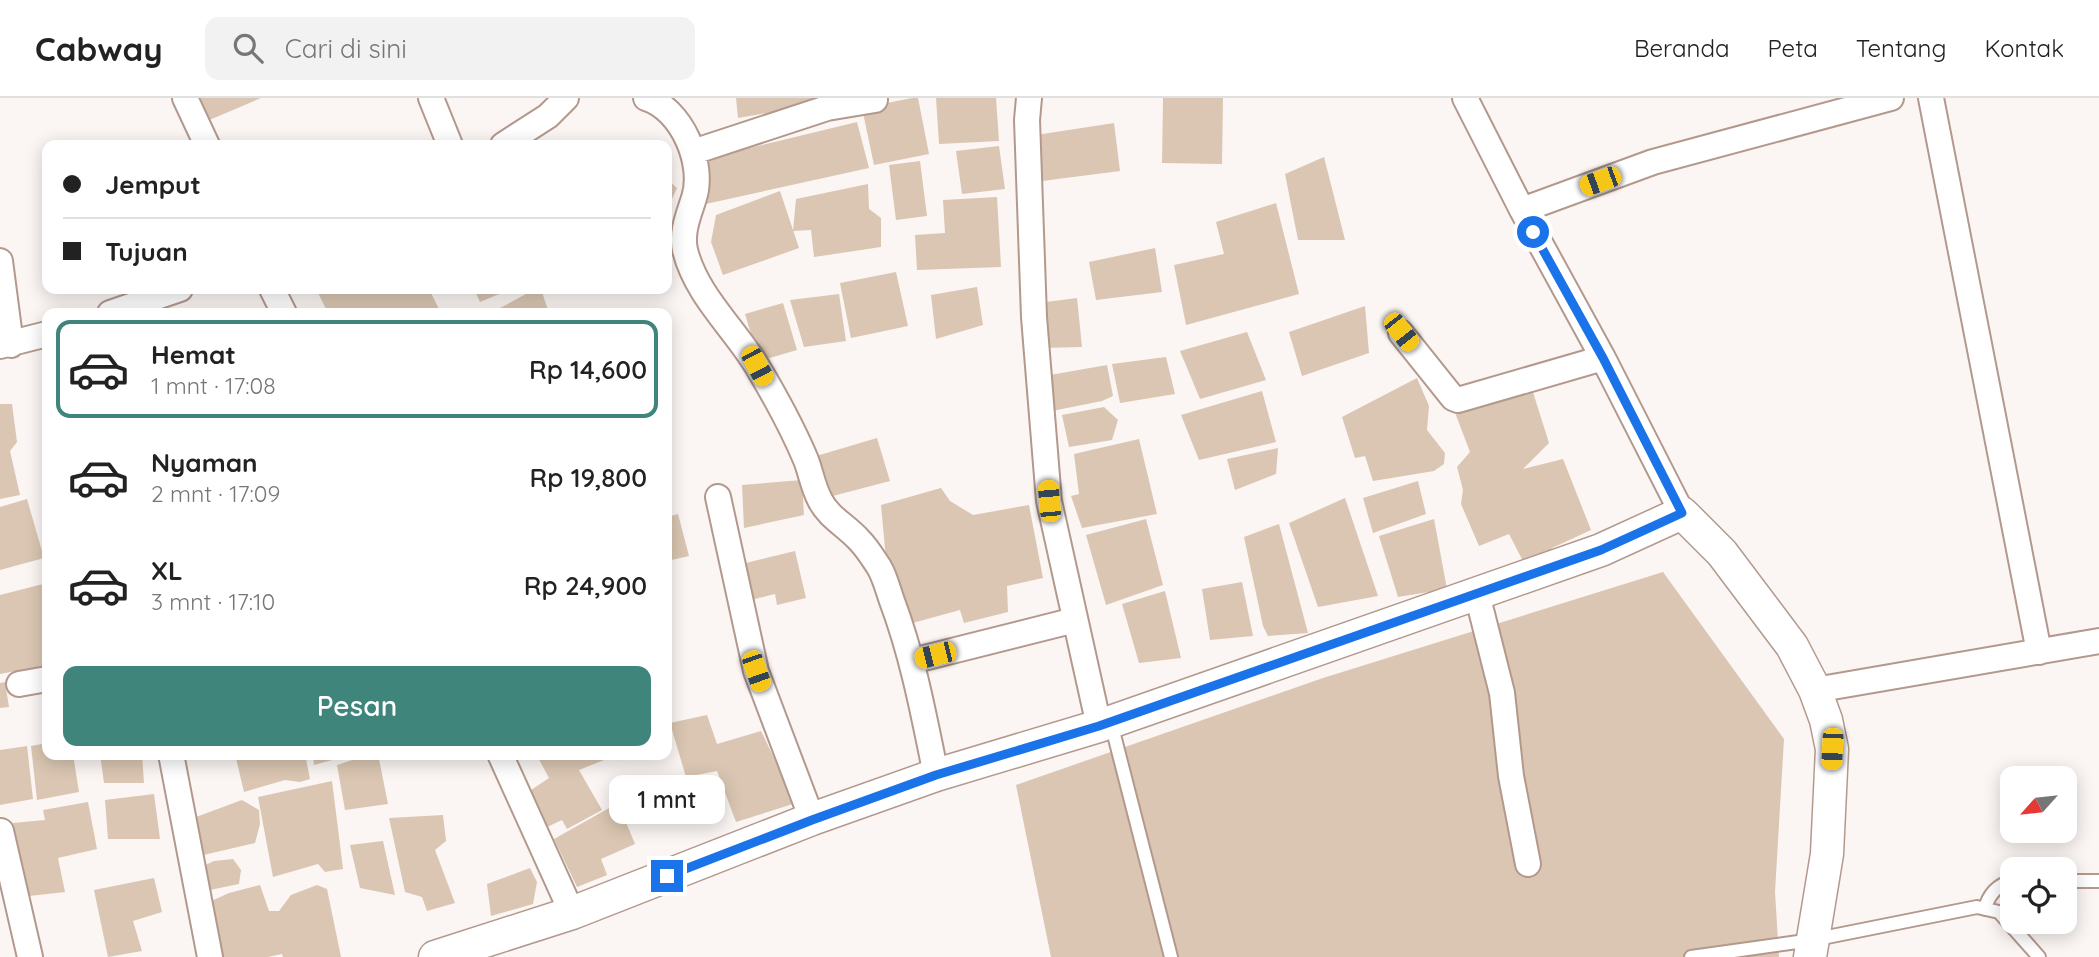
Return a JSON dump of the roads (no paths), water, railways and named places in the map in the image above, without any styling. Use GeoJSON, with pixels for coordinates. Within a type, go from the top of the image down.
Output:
{"type":"FeatureCollection","features":[{"type":"Feature","properties":{"kind":"street"},"geometry":{"type":"LineString","coordinates":[[185,98],[204,140]]}},
{"type":"Feature","properties":{"kind":"street"},"geometry":{"type":"LineString","coordinates":[[430,98],[448,140]]}},
{"type":"Feature","properties":{"kind":"street"},"geometry":{"type":"LineString","coordinates":[[511,140],[548,116],[566,98]]}},
{"type":"Feature","properties":{"kind":"street"},"geometry":{"type":"LineString","coordinates":[[646,98],[669,111],[683,129],[693,152],[695,196],[687,215],[684,248],[693,268],[714,309],[757,366],[788,421],[820,500],[828,513],[860,541],[880,568],[912,661],[936,775]]}},
{"type":"Feature","properties":{"kind":"street"},"geometry":{"type":"LineString","coordinates":[[1029,98],[1027,120],[1034,317],[1049,501],[1075,620],[1105,724]]}},
{"type":"Feature","properties":{"kind":"street"},"geometry":{"type":"LineString","coordinates":[[1465,98],[1682,513],[1722,552],[1784,636],[1815,690],[1826,720],[1832,749],[1826,854],[1811,949]]}},
{"type":"Feature","properties":{"kind":"street"},"geometry":{"type":"LineString","coordinates":[[1522,210],[1653,162],[1891,98]]}},
{"type":"Feature","properties":{"kind":"street"},"geometry":{"type":"LineString","coordinates":[[1931,98],[2039,652]]}},
{"type":"Feature","properties":{"kind":"street"},"geometry":{"type":"LineString","coordinates":[[693,152],[845,102],[874,100]]}},
{"type":"Feature","properties":{"kind":"street"},"geometry":{"type":"LineString","coordinates":[[0,261],[6,346],[42,335]]}},
{"type":"Feature","properties":{"kind":"street"},"geometry":{"type":"LineString","coordinates":[[125,308],[165,294]]}},
{"type":"Feature","properties":{"kind":"street"},"geometry":{"type":"LineString","coordinates":[[1401,332],[1453,398],[1458,400],[1603,358]]}},
{"type":"Feature","properties":{"kind":"street"},"geometry":{"type":"LineString","coordinates":[[718,497],[756,671],[812,820]]}},
{"type":"Feature","properties":{"kind":"street"},"geometry":{"type":"LineString","coordinates":[[435,957],[572,913],[936,775],[1105,724],[1601,550],[1682,513]]}},
{"type":"Feature","properties":{"kind":"street"},"geometry":{"type":"LineString","coordinates":[[1477,593],[1502,693],[1511,776],[1528,864]]}},
{"type":"Feature","properties":{"kind":"street"},"geometry":{"type":"LineString","coordinates":[[912,661],[1075,620]]}},
{"type":"Feature","properties":{"kind":"street"},"geometry":{"type":"LineString","coordinates":[[1815,690],[2099,641]]}},
{"type":"Feature","properties":{"kind":"street"},"geometry":{"type":"LineString","coordinates":[[19,684],[42,680]]}},
{"type":"Feature","properties":{"kind":"street"},"geometry":{"type":"LineString","coordinates":[[172,760],[210,957]]}},
{"type":"Feature","properties":{"kind":"street"},"geometry":{"type":"LineString","coordinates":[[503,760],[572,913]]}},
{"type":"Feature","properties":{"kind":"street"},"geometry":{"type":"LineString","coordinates":[[1,831],[30,957]]}},
{"type":"Feature","properties":{"kind":"lane"},"geometry":{"type":"LineString","coordinates":[[1105,724],[1171,957]]}},
{"type":"Feature","properties":{"kind":"lane"},"geometry":{"type":"LineString","coordinates":[[2077,881],[2099,881]]}},
{"type":"Feature","properties":{"kind":"lane"},"geometry":{"type":"LineString","coordinates":[[1985,909],[1987,899],[2000,886]]}},
{"type":"Feature","properties":{"kind":"lane"},"geometry":{"type":"LineString","coordinates":[[1691,957],[1811,949],[1842,934],[1977,907],[1999,912],[2039,957]]}}]}
